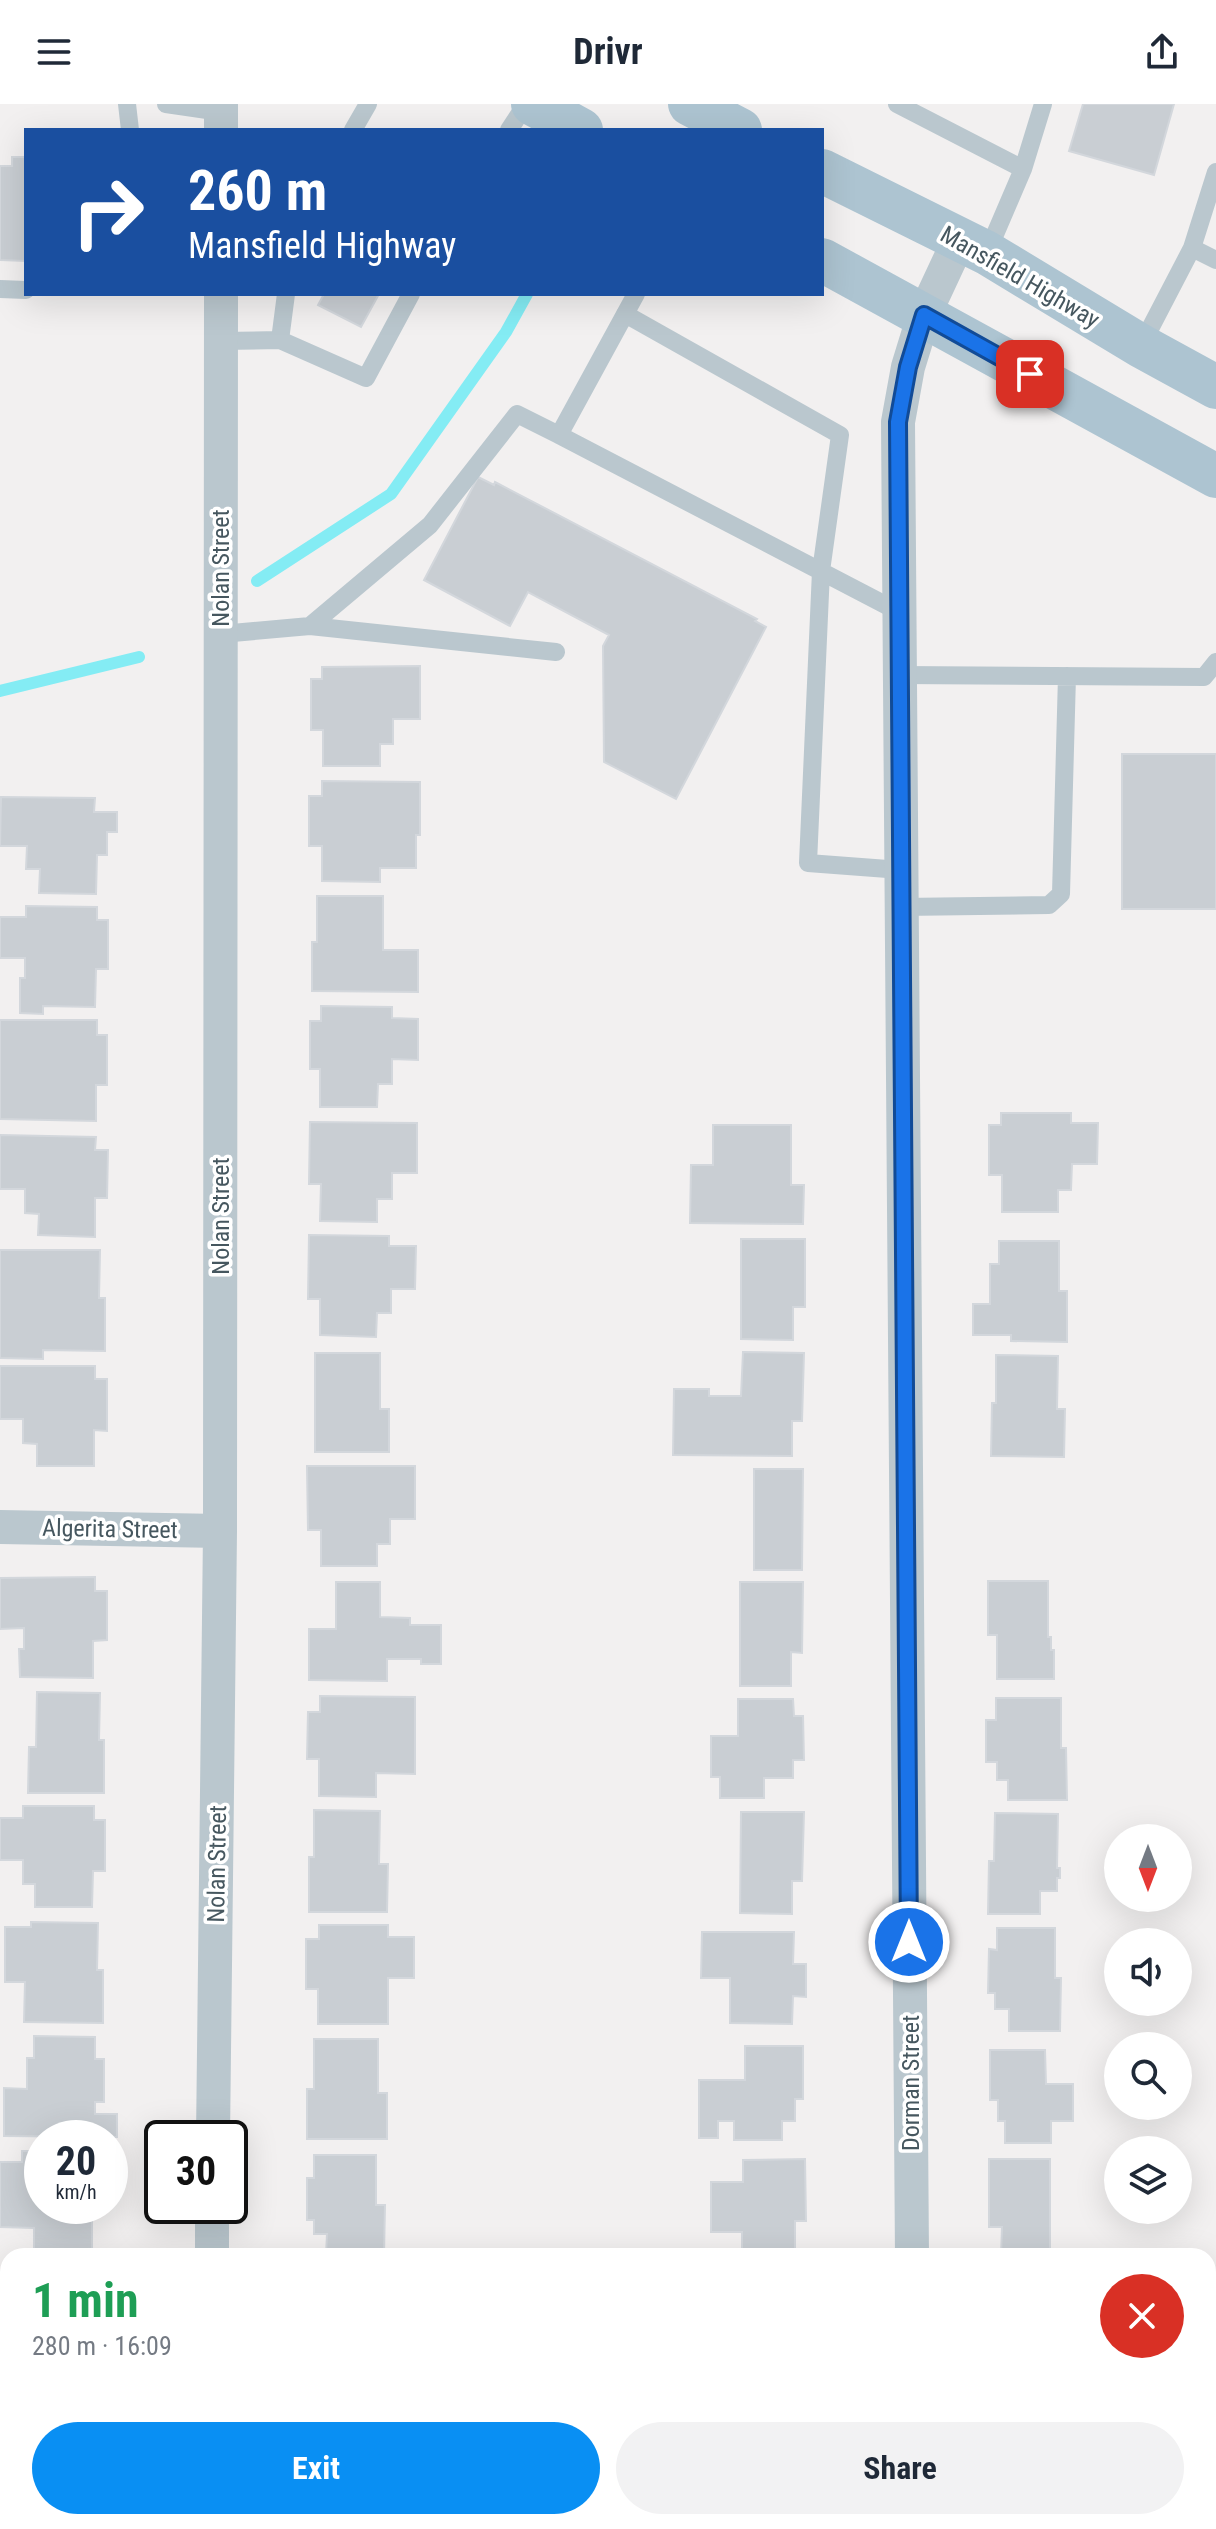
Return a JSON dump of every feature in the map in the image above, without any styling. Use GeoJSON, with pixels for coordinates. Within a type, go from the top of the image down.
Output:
{"type":"FeatureCollection","features":[{"type":"Feature","properties":{"kind":"main road"},"geometry":{"type":"LineString","coordinates":[[533,104],[577,128]]}},
{"type":"Feature","properties":{"kind":"main road","name":"Mansfield Highway"},"geometry":{"type":"LineString","coordinates":[[824,172],[973,247],[1216,387]]}},
{"type":"Feature","properties":{"kind":"main road"},"geometry":{"type":"LineString","coordinates":[[824,261],[1216,476]]}},
{"type":"Feature","properties":{"kind":"street","name":"Dorman Street"},"geometry":{"type":"LineString","coordinates":[[912,2248],[898,422],[908,367],[924,315],[973,247]]}},
{"type":"Feature","properties":{"kind":"street","name":"Nolan Street"},"geometry":{"type":"LineString","coordinates":[[213,2120],[220,1531],[221,296]]}},
{"type":"Feature","properties":{"kind":"street","name":"Algerita Street"},"geometry":{"type":"LineString","coordinates":[[0,1527],[220,1531]]}},
{"type":"Feature","properties":{"kind":"street"},"geometry":{"type":"LineString","coordinates":[[212,2224],[212,2248]]}},
{"type":"Feature","properties":{"kind":"lane"},"geometry":{"type":"LineString","coordinates":[[127,104],[130,128]]}},
{"type":"Feature","properties":{"kind":"lane"},"geometry":{"type":"LineString","coordinates":[[166,104],[221,115]]}},
{"type":"Feature","properties":{"kind":"lane"},"geometry":{"type":"LineString","coordinates":[[354,128],[368,104]]}},
{"type":"Feature","properties":{"kind":"lane"},"geometry":{"type":"LineString","coordinates":[[510,128],[526,104]]}},
{"type":"Feature","properties":{"kind":"lane"},"geometry":{"type":"LineString","coordinates":[[897,104],[1023,169]]}},
{"type":"Feature","properties":{"kind":"lane"},"geometry":{"type":"LineString","coordinates":[[973,247],[1023,169],[1043,104]]}},
{"type":"Feature","properties":{"kind":"lane"},"geometry":{"type":"LineString","coordinates":[[1141,346],[1192,248],[1216,172]]}},
{"type":"Feature","properties":{"kind":"lane"},"geometry":{"type":"LineString","coordinates":[[1192,248],[1216,260]]}},
{"type":"Feature","properties":{"kind":"lane"},"geometry":{"type":"LineString","coordinates":[[0,289],[24,290]]}},
{"type":"Feature","properties":{"kind":"lane"},"geometry":{"type":"LineString","coordinates":[[280,340],[286,296]]}},
{"type":"Feature","properties":{"kind":"lane"},"geometry":{"type":"LineString","coordinates":[[221,341],[280,340],[366,378],[410,296]]}},
{"type":"Feature","properties":{"kind":"lane"},"geometry":{"type":"LineString","coordinates":[[559,435],[635,296]]}},
{"type":"Feature","properties":{"kind":"lane"},"geometry":{"type":"LineString","coordinates":[[625,314],[840,435],[821,571],[808,863],[901,870]]}},
{"type":"Feature","properties":{"kind":"lane"},"geometry":{"type":"LineString","coordinates":[[310,626],[430,525],[517,414],[899,612]]}},
{"type":"Feature","properties":{"kind":"lane"},"geometry":{"type":"LineString","coordinates":[[221,634],[310,626],[556,652]]}},
{"type":"Feature","properties":{"kind":"lane"},"geometry":{"type":"LineString","coordinates":[[899,675],[1204,677],[1216,662]]}},
{"type":"Feature","properties":{"kind":"lane"},"geometry":{"type":"LineString","coordinates":[[901,907],[1049,905],[1061,894],[1067,676]]}},
{"type":"Feature","properties":{"kind":"building"},"geometry":{"type":"Polygon","coordinates":[[[1083,104],[1174,104],[1154,175],[1069,151],[1083,104]]]}},
{"type":"Feature","properties":{"kind":"building"},"geometry":{"type":"Polygon","coordinates":[[[12,157],[24,157],[24,261],[0,260],[0,166],[12,166],[12,157]]]}},
{"type":"Feature","properties":{"kind":"building"},"geometry":{"type":"Polygon","coordinates":[[[323,296],[378,296],[361,327],[318,305],[323,296]]]}},
{"type":"Feature","properties":{"kind":"building"},"geometry":{"type":"Polygon","coordinates":[[[478,477],[494,485],[495,482],[757,619],[755,621],[766,627],[676,799],[604,762],[603,646],[609,635],[528,592],[510,626],[424,580],[478,477]]]}},
{"type":"Feature","properties":{"kind":"building"},"geometry":{"type":"Polygon","coordinates":[[[420,666],[420,719],[393,719],[393,744],[380,744],[380,766],[323,766],[323,730],[311,730],[311,679],[322,679],[322,667],[420,666]]]}},
{"type":"Feature","properties":{"kind":"building"},"geometry":{"type":"Polygon","coordinates":[[[1122,754],[1216,754],[1216,909],[1122,909],[1122,754]]]}},
{"type":"Feature","properties":{"kind":"building"},"geometry":{"type":"Polygon","coordinates":[[[322,781],[420,782],[420,835],[416,835],[416,868],[380,868],[380,882],[322,881],[322,846],[309,846],[309,796],[322,796],[322,781]]]}},
{"type":"Feature","properties":{"kind":"building"},"geometry":{"type":"Polygon","coordinates":[[[1,797],[95,798],[94,812],[117,812],[117,832],[107,832],[107,855],[97,855],[96,894],[39,893],[40,869],[26,869],[27,846],[0,846],[1,797]]]}},
{"type":"Feature","properties":{"kind":"building"},"geometry":{"type":"Polygon","coordinates":[[[317,896],[383,896],[383,950],[418,950],[418,992],[312,991],[312,942],[317,942],[317,896]]]}},
{"type":"Feature","properties":{"kind":"building"},"geometry":{"type":"Polygon","coordinates":[[[26,906],[97,907],[97,920],[108,920],[108,969],[96,969],[95,1007],[43,1006],[43,1014],[20,1013],[20,978],[25,978],[25,958],[0,958],[0,917],[26,917],[26,906]]]}},
{"type":"Feature","properties":{"kind":"building"},"geometry":{"type":"Polygon","coordinates":[[[321,1006],[392,1007],[392,1018],[418,1019],[418,1060],[392,1059],[392,1084],[378,1084],[377,1107],[320,1107],[320,1069],[310,1069],[310,1021],[321,1021],[321,1006]]]}},
{"type":"Feature","properties":{"kind":"building"},"geometry":{"type":"Polygon","coordinates":[[[0,1020],[97,1020],[97,1035],[107,1035],[107,1085],[96,1085],[96,1121],[0,1119],[0,1020]]]}},
{"type":"Feature","properties":{"kind":"building"},"geometry":{"type":"Polygon","coordinates":[[[1001,1113],[1071,1113],[1071,1123],[1098,1123],[1097,1164],[1072,1164],[1071,1190],[1058,1190],[1058,1212],[1002,1212],[1002,1175],[989,1175],[989,1125],[1001,1125],[1001,1113]]]}},
{"type":"Feature","properties":{"kind":"building"},"geometry":{"type":"Polygon","coordinates":[[[310,1122],[417,1123],[417,1173],[392,1173],[392,1199],[377,1199],[377,1222],[320,1221],[321,1184],[309,1184],[310,1122]]]}},
{"type":"Feature","properties":{"kind":"building"},"geometry":{"type":"Polygon","coordinates":[[[713,1125],[791,1125],[791,1185],[804,1185],[803,1224],[690,1223],[691,1165],[713,1165],[713,1125]]]}},
{"type":"Feature","properties":{"kind":"building"},"geometry":{"type":"Polygon","coordinates":[[[0,1135],[96,1137],[95,1150],[108,1150],[107,1198],[95,1198],[95,1237],[38,1235],[39,1214],[25,1213],[25,1189],[0,1189],[0,1135]]]}},
{"type":"Feature","properties":{"kind":"building"},"geometry":{"type":"Polygon","coordinates":[[[309,1235],[389,1236],[389,1246],[416,1246],[415,1289],[391,1289],[391,1313],[377,1313],[376,1337],[320,1335],[320,1299],[308,1299],[309,1235]]]}},
{"type":"Feature","properties":{"kind":"building"},"geometry":{"type":"Polygon","coordinates":[[[741,1239],[805,1239],[805,1307],[793,1307],[793,1340],[741,1339],[741,1239]]]}},
{"type":"Feature","properties":{"kind":"building"},"geometry":{"type":"Polygon","coordinates":[[[999,1241],[1059,1241],[1059,1291],[1067,1291],[1067,1342],[1011,1341],[1011,1335],[973,1335],[973,1304],[990,1304],[990,1264],[999,1264],[999,1241]]]}},
{"type":"Feature","properties":{"kind":"building"},"geometry":{"type":"Polygon","coordinates":[[[0,1250],[100,1250],[99,1298],[105,1298],[105,1351],[43,1350],[43,1359],[0,1358],[0,1250]]]}},
{"type":"Feature","properties":{"kind":"building"},"geometry":{"type":"Polygon","coordinates":[[[743,1352],[804,1353],[802,1421],[792,1421],[792,1456],[673,1455],[674,1389],[709,1389],[709,1396],[741,1396],[743,1352]]]}},
{"type":"Feature","properties":{"kind":"building"},"geometry":{"type":"Polygon","coordinates":[[[315,1353],[380,1353],[380,1409],[389,1409],[389,1452],[315,1452],[315,1353]]]}},
{"type":"Feature","properties":{"kind":"building"},"geometry":{"type":"Polygon","coordinates":[[[996,1355],[1058,1356],[1057,1409],[1065,1409],[1064,1457],[991,1456],[996,1355]]]}},
{"type":"Feature","properties":{"kind":"building"},"geometry":{"type":"Polygon","coordinates":[[[0,1366],[95,1366],[95,1379],[107,1379],[107,1431],[94,1430],[94,1466],[37,1466],[37,1444],[23,1443],[23,1419],[0,1419],[0,1366]]]}},
{"type":"Feature","properties":{"kind":"building"},"geometry":{"type":"Polygon","coordinates":[[[307,1466],[415,1466],[415,1519],[390,1519],[390,1544],[377,1544],[377,1566],[321,1566],[321,1530],[308,1530],[307,1466]]]}},
{"type":"Feature","properties":{"kind":"building"},"geometry":{"type":"Polygon","coordinates":[[[754,1469],[803,1469],[802,1570],[754,1570],[754,1469]]]}},
{"type":"Feature","properties":{"kind":"building"},"geometry":{"type":"Polygon","coordinates":[[[95,1577],[95,1591],[107,1591],[107,1640],[93,1641],[93,1678],[20,1677],[19,1649],[24,1649],[24,1628],[0,1629],[0,1578],[95,1577]]]}},
{"type":"Feature","properties":{"kind":"building"},"geometry":{"type":"Polygon","coordinates":[[[988,1581],[1048,1581],[1048,1637],[1051,1637],[1051,1650],[1054,1650],[1054,1679],[997,1679],[997,1635],[988,1635],[988,1581]]]}},
{"type":"Feature","properties":{"kind":"building"},"geometry":{"type":"Polygon","coordinates":[[[336,1582],[380,1582],[380,1617],[410,1618],[410,1625],[441,1625],[441,1664],[421,1664],[421,1659],[387,1659],[387,1681],[309,1680],[309,1629],[336,1629],[336,1582]]]}},
{"type":"Feature","properties":{"kind":"building"},"geometry":{"type":"Polygon","coordinates":[[[740,1582],[803,1582],[802,1653],[791,1652],[791,1686],[740,1686],[740,1582]]]}},
{"type":"Feature","properties":{"kind":"building"},"geometry":{"type":"Polygon","coordinates":[[[37,1692],[100,1693],[99,1740],[104,1740],[104,1793],[28,1793],[29,1747],[36,1747],[37,1692]]]}},
{"type":"Feature","properties":{"kind":"building"},"geometry":{"type":"Polygon","coordinates":[[[320,1696],[415,1697],[415,1774],[376,1773],[376,1797],[319,1796],[319,1759],[307,1759],[308,1712],[320,1712],[320,1696]]]}},
{"type":"Feature","properties":{"kind":"building"},"geometry":{"type":"Polygon","coordinates":[[[996,1698],[1061,1698],[1061,1748],[1066,1748],[1067,1800],[1008,1800],[1008,1780],[997,1780],[997,1762],[986,1762],[986,1720],[996,1720],[996,1698]]]}},
{"type":"Feature","properties":{"kind":"building"},"geometry":{"type":"Polygon","coordinates":[[[738,1699],[793,1699],[794,1716],[803,1716],[804,1760],[793,1760],[793,1778],[764,1778],[764,1798],[720,1798],[720,1777],[711,1777],[711,1736],[738,1736],[738,1699]]]}},
{"type":"Feature","properties":{"kind":"building"},"geometry":{"type":"Polygon","coordinates":[[[23,1806],[94,1806],[94,1820],[105,1820],[105,1871],[93,1871],[92,1907],[35,1907],[35,1884],[23,1884],[23,1860],[0,1860],[0,1818],[23,1818],[23,1806]]]}},
{"type":"Feature","properties":{"kind":"building"},"geometry":{"type":"Polygon","coordinates":[[[314,1810],[380,1811],[379,1864],[388,1864],[387,1912],[309,1912],[309,1857],[314,1857],[314,1810]]]}},
{"type":"Feature","properties":{"kind":"building"},"geometry":{"type":"Polygon","coordinates":[[[741,1812],[804,1812],[802,1881],[792,1881],[792,1914],[740,1913],[741,1812]]]}},
{"type":"Feature","properties":{"kind":"building"},"geometry":{"type":"Polygon","coordinates":[[[995,1813],[1058,1814],[1057,1868],[1060,1868],[1060,1878],[1057,1878],[1057,1891],[1040,1891],[1040,1914],[988,1914],[989,1861],[994,1861],[995,1813]]]}},
{"type":"Feature","properties":{"kind":"building"},"geometry":{"type":"Polygon","coordinates":[[[31,1922],[98,1923],[97,1970],[103,1970],[103,2023],[24,2022],[25,1982],[5,1982],[5,1927],[31,1927],[31,1922]]]}},
{"type":"Feature","properties":{"kind":"building"},"geometry":{"type":"Polygon","coordinates":[[[319,1925],[388,1925],[388,1937],[414,1937],[414,1978],[388,1978],[388,2024],[318,2024],[318,1989],[306,1989],[306,1939],[319,1939],[319,1925]]]}},
{"type":"Feature","properties":{"kind":"building"},"geometry":{"type":"Polygon","coordinates":[[[997,1928],[1055,1928],[1055,1978],[1061,1978],[1060,2031],[1009,2031],[1009,2009],[995,2009],[995,1993],[988,1993],[989,1949],[997,1950],[997,1928]]]}},
{"type":"Feature","properties":{"kind":"building"},"geometry":{"type":"Polygon","coordinates":[[[702,1932],[794,1932],[793,1964],[806,1964],[806,1997],[793,1996],[792,2024],[730,2023],[730,1978],[701,1978],[702,1932]]]}},
{"type":"Feature","properties":{"kind":"building"},"geometry":{"type":"Polygon","coordinates":[[[34,2036],[95,2037],[95,2059],[104,2059],[104,2102],[95,2102],[95,2114],[117,2114],[117,2120],[24,2120],[24,2136],[4,2136],[4,2088],[27,2089],[27,2058],[34,2058],[34,2036]]]}},
{"type":"Feature","properties":{"kind":"building"},"geometry":{"type":"Polygon","coordinates":[[[314,2039],[378,2039],[378,2093],[387,2093],[387,2139],[307,2139],[307,2089],[314,2089],[314,2039]]]}},
{"type":"Feature","properties":{"kind":"building"},"geometry":{"type":"Polygon","coordinates":[[[745,2046],[803,2046],[803,2099],[795,2099],[795,2121],[782,2121],[782,2140],[734,2140],[734,2121],[718,2121],[718,2138],[699,2138],[699,2080],[745,2080],[745,2046]]]}},
{"type":"Feature","properties":{"kind":"building"},"geometry":{"type":"Polygon","coordinates":[[[990,2050],[1045,2050],[1046,2084],[1073,2084],[1073,2121],[1051,2121],[1051,2143],[1005,2143],[1005,2121],[998,2121],[998,2100],[990,2100],[990,2050]]]}},
{"type":"Feature","properties":{"kind":"building"},"geometry":{"type":"Polygon","coordinates":[[[24,2151],[24,2224],[92,2224],[92,2248],[34,2248],[34,2228],[0,2227],[0,2162],[22,2162],[24,2151]]]}},
{"type":"Feature","properties":{"kind":"building"},"geometry":{"type":"Polygon","coordinates":[[[314,2155],[376,2155],[376,2205],[385,2205],[384,2248],[326,2248],[327,2234],[314,2234],[314,2220],[307,2220],[307,2178],[314,2178],[314,2155]]]}},
{"type":"Feature","properties":{"kind":"building"},"geometry":{"type":"Polygon","coordinates":[[[805,2159],[806,2221],[795,2221],[795,2248],[742,2248],[742,2232],[711,2232],[711,2182],[743,2182],[743,2160],[805,2159]]]}},
{"type":"Feature","properties":{"kind":"building"},"geometry":{"type":"Polygon","coordinates":[[[989,2159],[1050,2159],[1050,2248],[1001,2248],[1002,2227],[989,2227],[989,2159]]]}},
{"type":"Feature","properties":{"kind":"waterway"},"geometry":{"type":"LineString","coordinates":[[257,581],[391,494],[506,332],[526,296]]}},
{"type":"Feature","properties":{"kind":"waterway"},"geometry":{"type":"LineString","coordinates":[[0,691],[139,657]]}},
{"type":"Feature","properties":{"kind":"route"},"geometry":{"type":"LineString","coordinates":[[909,1942],[898,422],[908,367],[924,315],[1030,374]]}}]}
